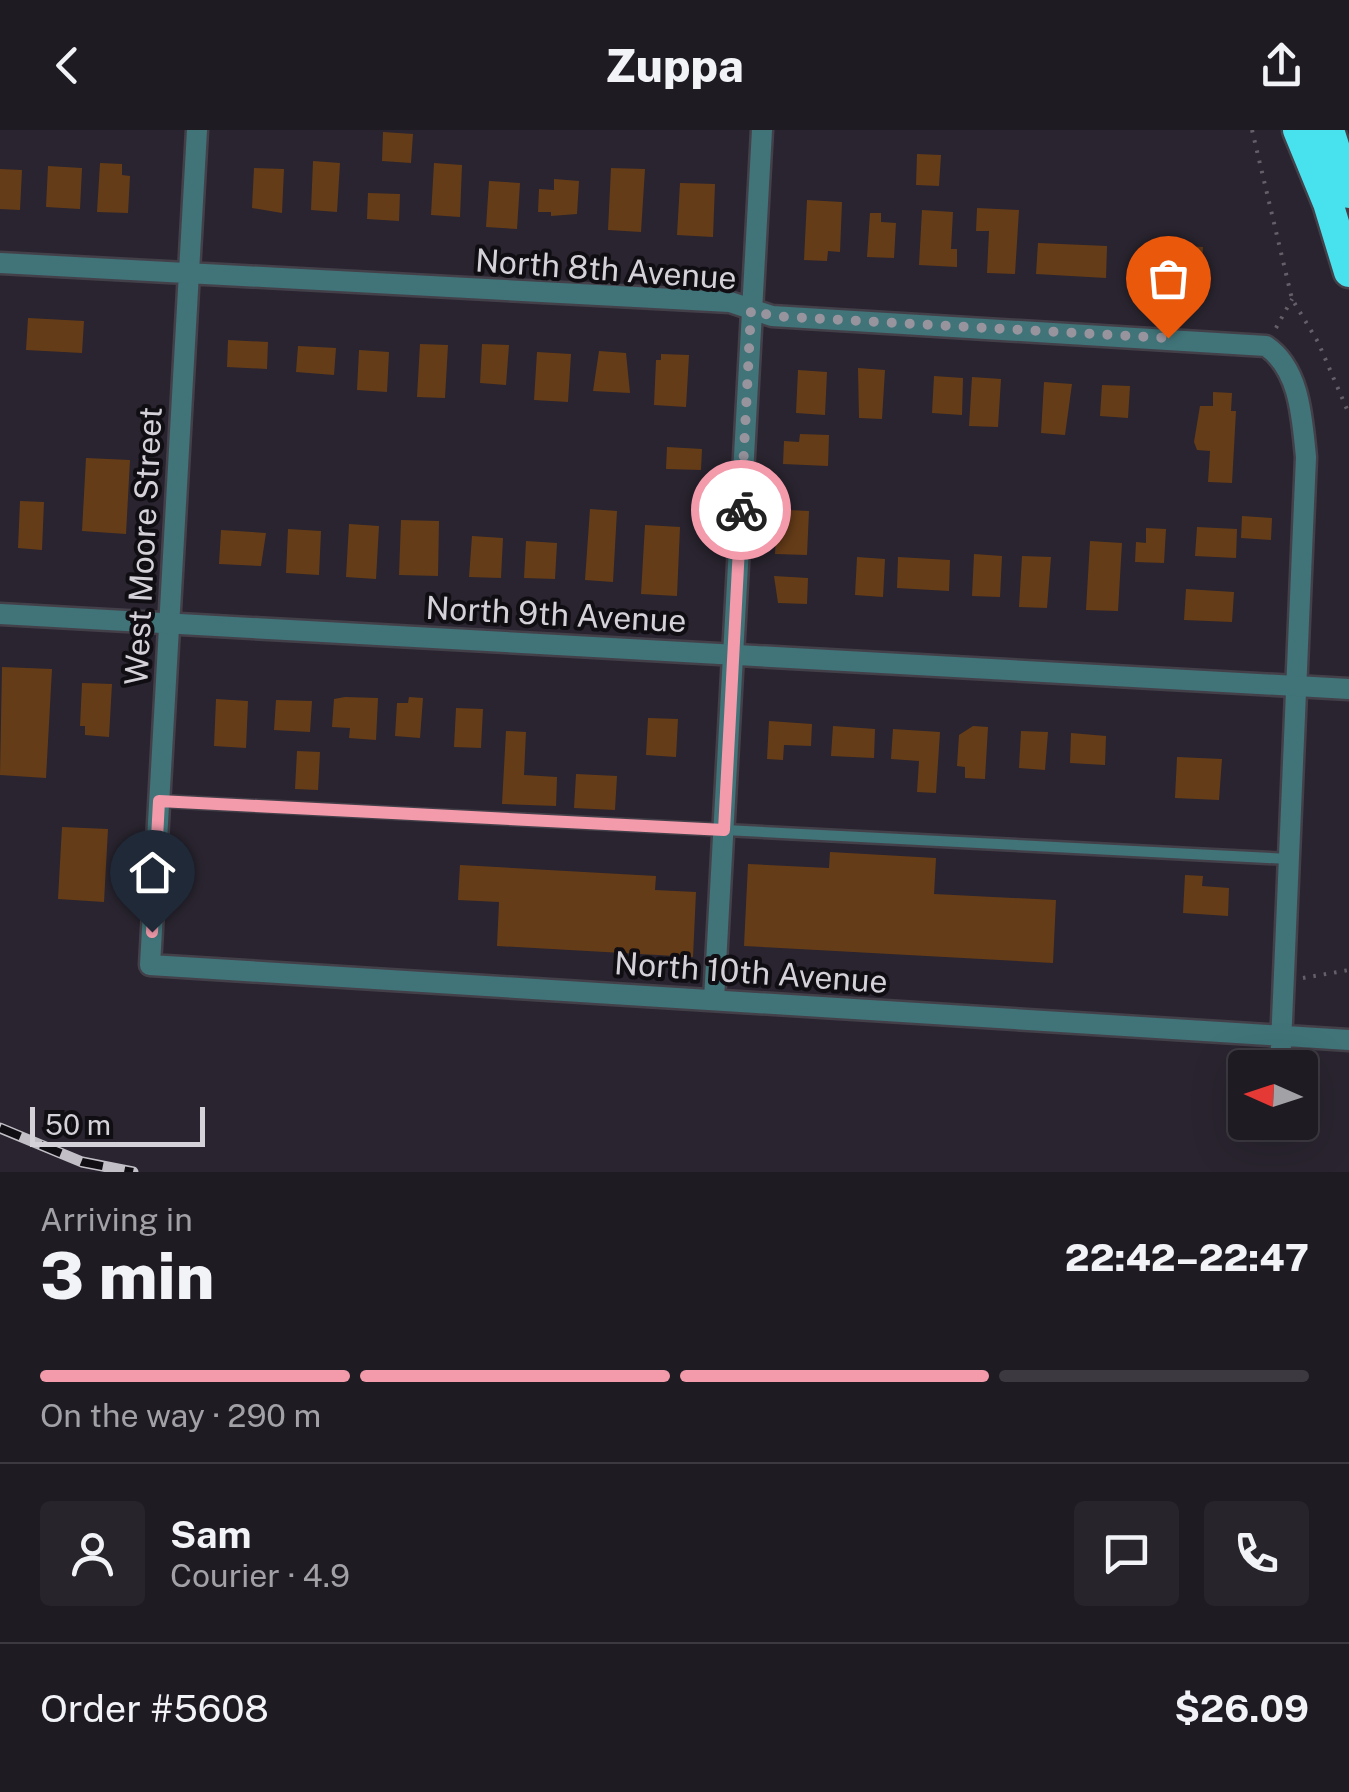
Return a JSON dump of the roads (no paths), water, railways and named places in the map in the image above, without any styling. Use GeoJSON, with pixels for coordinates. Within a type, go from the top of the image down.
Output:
{"type":"FeatureCollection","features":[{"type":"Feature","properties":{"kind":"highway"},"geometry":{"type":"LineString","coordinates":[[1298,130],[1328,203],[1349,272]]}},
{"type":"Feature","properties":{"kind":"highway"},"geometry":{"type":"LineString","coordinates":[[1328,130],[1349,193]]}},
{"type":"Feature","properties":{"kind":"street","name":"West Moore Street"},"geometry":{"type":"LineString","coordinates":[[150,965],[197,130]]}},
{"type":"Feature","properties":{"kind":"street"},"geometry":{"type":"LineString","coordinates":[[714,1000],[762,130]]}},
{"type":"Feature","properties":{"kind":"street","name":"North 8th Avenue"},"geometry":{"type":"LineString","coordinates":[[0,263],[730,302],[772,316],[1266,346],[1286,365],[1296,391],[1306,456],[1297,686]]}},
{"type":"Feature","properties":{"kind":"street","name":"North 9th Avenue"},"geometry":{"type":"LineString","coordinates":[[0,614],[1349,688]]}},
{"type":"Feature","properties":{"kind":"street"},"geometry":{"type":"LineString","coordinates":[[1281,1050],[1297,686]]}},
{"type":"Feature","properties":{"kind":"street","name":"North 10th Avenue"},"geometry":{"type":"LineString","coordinates":[[150,965],[1349,1040]]}},
{"type":"Feature","properties":{"kind":"lane"},"geometry":{"type":"LineString","coordinates":[[159,801],[1290,858]]}},
{"type":"Feature","properties":{"kind":"railway"},"geometry":{"type":"LineString","coordinates":[[0,1128],[82,1162],[133,1172]]}}]}
